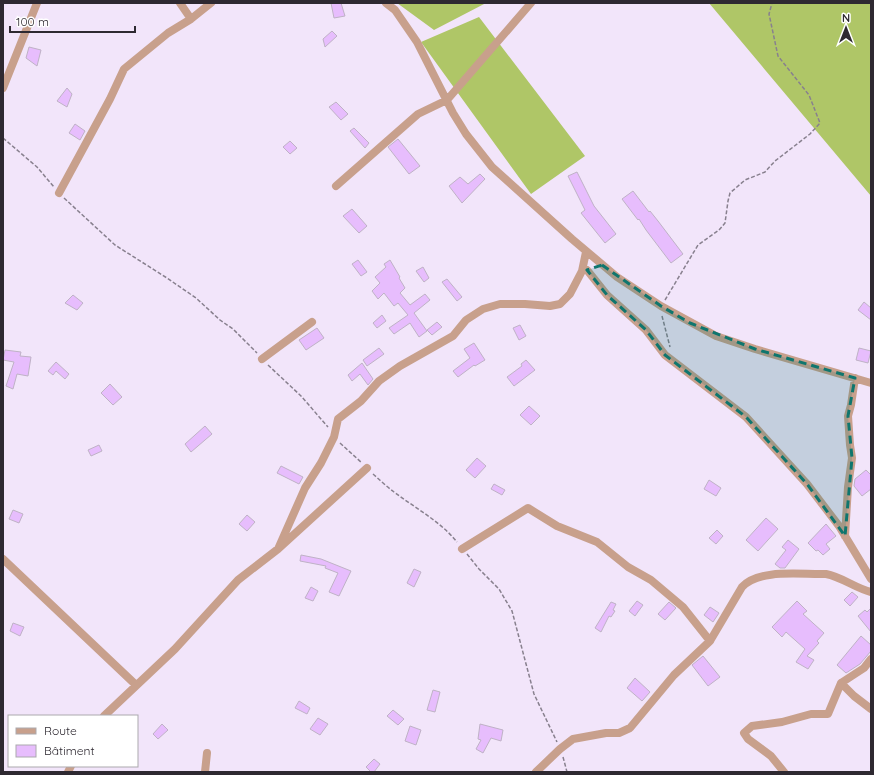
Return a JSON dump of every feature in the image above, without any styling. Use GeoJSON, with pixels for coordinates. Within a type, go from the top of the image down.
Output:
{"type":"FeatureCollection","features":[{"type":"Feature","properties":{"kind":"street"},"geometry":{"type":"LineString","coordinates":[[3,88],[37,3]]}},
{"type":"Feature","properties":{"kind":"street"},"geometry":{"type":"LineString","coordinates":[[180,3],[191,19]]}},
{"type":"Feature","properties":{"kind":"street"},"geometry":{"type":"LineString","coordinates":[[59,193],[110,99],[124,69],[168,33],[191,19],[211,3]]}},
{"type":"Feature","properties":{"kind":"street"},"geometry":{"type":"LineString","coordinates":[[386,3],[395,10],[417,42],[466,134],[492,167],[586,252],[617,277],[660,306],[716,336],[871,383]]}},
{"type":"Feature","properties":{"kind":"street"},"geometry":{"type":"LineString","coordinates":[[336,186],[418,114],[447,100],[531,3]]}},
{"type":"Feature","properties":{"kind":"street"},"geometry":{"type":"LineString","coordinates":[[278,549],[305,488],[321,463],[334,437],[338,419],[361,401],[379,381],[400,366],[453,336],[471,316],[483,309],[500,304],[550,306],[560,304],[570,294],[584,270],[586,252]]}},
{"type":"Feature","properties":{"kind":"street"},"geometry":{"type":"LineString","coordinates":[[584,270],[602,265]]}},
{"type":"Feature","properties":{"kind":"street"},"geometry":{"type":"LineString","coordinates":[[584,270],[606,295],[646,330],[665,355],[746,417],[807,484],[845,536],[871,579]]}},
{"type":"Feature","properties":{"kind":"street"},"geometry":{"type":"LineString","coordinates":[[262,359],[312,322]]}},
{"type":"Feature","properties":{"kind":"street"},"geometry":{"type":"LineString","coordinates":[[845,536],[848,487],[852,458],[848,416],[855,378]]}},
{"type":"Feature","properties":{"kind":"street"},"geometry":{"type":"LineString","coordinates":[[105,715],[175,649],[238,580],[278,549],[367,468]]}},
{"type":"Feature","properties":{"kind":"street"},"geometry":{"type":"LineString","coordinates":[[462,549],[528,508],[556,526],[597,542],[628,567],[651,580],[683,607],[710,641]]}},
{"type":"Feature","properties":{"kind":"street"},"geometry":{"type":"LineString","coordinates":[[3,559],[136,685]]}},
{"type":"Feature","properties":{"kind":"street"},"geometry":{"type":"LineString","coordinates":[[536,772],[573,739],[606,733],[619,733],[630,728],[674,675],[710,641],[742,587],[748,581],[760,576],[826,574],[846,580],[862,590],[871,592]]}},
{"type":"Feature","properties":{"kind":"street"},"geometry":{"type":"LineString","coordinates":[[784,772],[771,756],[748,738],[744,733],[752,726],[782,722],[811,714],[828,714],[841,683],[864,668],[871,659]]}},
{"type":"Feature","properties":{"kind":"street"},"geometry":{"type":"LineString","coordinates":[[841,683],[854,696],[871,709]]}},
{"type":"Feature","properties":{"kind":"street"},"geometry":{"type":"LineString","coordinates":[[205,772],[207,753]]}},
{"type":"Feature","properties":{"kind":"path"},"geometry":{"type":"LineString","coordinates":[[670,348],[660,306],[698,245],[719,230],[725,223],[730,193],[745,180],[765,172],[775,161],[810,134],[820,123],[809,95],[778,56],[769,14],[772,3]]}},
{"type":"Feature","properties":{"kind":"path"},"geometry":{"type":"LineString","coordinates":[[3,138],[37,167],[59,193],[115,245],[196,298],[220,320],[233,328],[300,396],[327,426],[334,437],[393,492],[414,505],[451,535],[479,570],[500,589],[512,611],[534,694],[560,749],[568,772]]}},
{"type":"Feature","properties":{"kind":"highlighted area"},"geometry":{"type":"Polygon","coordinates":[[[602,265],[661,306],[690,323],[755,349],[855,378],[848,416],[852,458],[845,536],[807,484],[746,417],[665,355],[646,330],[607,295],[587,270],[602,265]]]}},
{"type":"Feature","properties":{"kind":"green space"},"geometry":{"type":"Polygon","coordinates":[[[397,3],[486,3],[434,30],[397,3]]]}},
{"type":"Feature","properties":{"kind":"green space"},"geometry":{"type":"Polygon","coordinates":[[[709,3],[871,3],[871,196],[709,3]]]}},
{"type":"Feature","properties":{"kind":"green space"},"geometry":{"type":"Polygon","coordinates":[[[479,17],[585,156],[531,194],[421,42],[479,17]]]}},
{"type":"Feature","properties":{"kind":"building"},"geometry":{"type":"Polygon","coordinates":[[[331,3],[341,3],[345,16],[334,18],[331,3]]]}},
{"type":"Feature","properties":{"kind":"building"},"geometry":{"type":"Polygon","coordinates":[[[332,31],[337,36],[325,47],[323,39],[332,31]]]}},
{"type":"Feature","properties":{"kind":"building"},"geometry":{"type":"Polygon","coordinates":[[[29,47],[41,50],[37,66],[26,58],[29,47]]]}},
{"type":"Feature","properties":{"kind":"building"},"geometry":{"type":"Polygon","coordinates":[[[67,88],[72,94],[67,107],[57,101],[67,88]]]}},
{"type":"Feature","properties":{"kind":"building"},"geometry":{"type":"Polygon","coordinates":[[[336,102],[348,114],[341,120],[329,107],[336,102]]]}},
{"type":"Feature","properties":{"kind":"building"},"geometry":{"type":"Polygon","coordinates":[[[75,124],[85,131],[80,140],[69,133],[75,124]]]}},
{"type":"Feature","properties":{"kind":"building"},"geometry":{"type":"Polygon","coordinates":[[[354,128],[369,143],[365,148],[350,131],[354,128]]]}},
{"type":"Feature","properties":{"kind":"building"},"geometry":{"type":"Polygon","coordinates":[[[398,139],[420,166],[409,174],[388,147],[398,139]]]}},
{"type":"Feature","properties":{"kind":"building"},"geometry":{"type":"Polygon","coordinates":[[[290,141],[297,148],[290,154],[283,147],[290,141]]]}},
{"type":"Feature","properties":{"kind":"building"},"geometry":{"type":"Polygon","coordinates":[[[577,172],[594,206],[616,234],[605,243],[581,213],[585,210],[568,176],[577,172]]]}},
{"type":"Feature","properties":{"kind":"building"},"geometry":{"type":"Polygon","coordinates":[[[480,174],[485,179],[462,203],[449,186],[460,177],[468,184],[480,174]]]}},
{"type":"Feature","properties":{"kind":"building"},"geometry":{"type":"Polygon","coordinates":[[[633,191],[683,254],[671,263],[639,219],[638,220],[622,199],[633,191]]]}},
{"type":"Feature","properties":{"kind":"building"},"geometry":{"type":"Polygon","coordinates":[[[352,209],[367,226],[359,233],[343,216],[352,209]]]}},
{"type":"Feature","properties":{"kind":"building"},"geometry":{"type":"Polygon","coordinates":[[[358,260],[367,272],[361,276],[352,264],[358,260]]]}},
{"type":"Feature","properties":{"kind":"building"},"geometry":{"type":"Polygon","coordinates":[[[390,260],[405,288],[400,293],[410,305],[425,294],[430,300],[414,313],[427,331],[419,337],[410,323],[394,334],[389,328],[408,315],[398,303],[394,306],[384,293],[378,299],[372,291],[380,283],[375,277],[386,267],[384,264],[390,260]]]}},
{"type":"Feature","properties":{"kind":"building"},"geometry":{"type":"Polygon","coordinates":[[[423,267],[429,278],[424,282],[416,271],[423,267]]]}},
{"type":"Feature","properties":{"kind":"building"},"geometry":{"type":"Polygon","coordinates":[[[447,279],[462,297],[457,301],[442,282],[447,279]]]}},
{"type":"Feature","properties":{"kind":"building"},"geometry":{"type":"Polygon","coordinates":[[[73,295],[83,303],[77,310],[65,303],[73,295]]]}},
{"type":"Feature","properties":{"kind":"building"},"geometry":{"type":"Polygon","coordinates":[[[864,302],[871,308],[871,320],[858,310],[864,302]]]}},
{"type":"Feature","properties":{"kind":"building"},"geometry":{"type":"Polygon","coordinates":[[[382,315],[386,321],[377,328],[373,323],[382,315]]]}},
{"type":"Feature","properties":{"kind":"building"},"geometry":{"type":"Polygon","coordinates":[[[437,322],[442,327],[432,335],[427,330],[437,322]]]}},
{"type":"Feature","properties":{"kind":"building"},"geometry":{"type":"Polygon","coordinates":[[[520,325],[526,336],[519,340],[513,328],[520,325]]]}},
{"type":"Feature","properties":{"kind":"building"},"geometry":{"type":"Polygon","coordinates":[[[317,328],[324,338],[306,350],[299,340],[317,328]]]}},
{"type":"Feature","properties":{"kind":"building"},"geometry":{"type":"Polygon","coordinates":[[[474,343],[485,360],[475,366],[474,365],[458,377],[453,371],[470,358],[464,349],[474,343]]]}},
{"type":"Feature","properties":{"kind":"building"},"geometry":{"type":"Polygon","coordinates":[[[379,348],[384,354],[367,366],[363,360],[379,348]]]}},
{"type":"Feature","properties":{"kind":"building"},"geometry":{"type":"Polygon","coordinates":[[[859,348],[871,351],[868,363],[856,360],[859,348]]]}},
{"type":"Feature","properties":{"kind":"building"},"geometry":{"type":"Polygon","coordinates":[[[5,350],[21,352],[20,356],[31,357],[28,376],[17,374],[13,389],[6,386],[14,362],[3,360],[5,350]]]}},
{"type":"Feature","properties":{"kind":"building"},"geometry":{"type":"Polygon","coordinates":[[[526,360],[535,370],[514,386],[507,377],[522,366],[521,364],[526,360]]]}},
{"type":"Feature","properties":{"kind":"building"},"geometry":{"type":"Polygon","coordinates":[[[56,362],[69,374],[65,379],[56,371],[53,375],[48,371],[56,362]]]}},
{"type":"Feature","properties":{"kind":"building"},"geometry":{"type":"Polygon","coordinates":[[[362,363],[373,379],[368,385],[360,374],[352,381],[348,375],[362,363]]]}},
{"type":"Feature","properties":{"kind":"building"},"geometry":{"type":"Polygon","coordinates":[[[110,384],[122,397],[113,405],[101,393],[110,384]]]}},
{"type":"Feature","properties":{"kind":"building"},"geometry":{"type":"Polygon","coordinates":[[[529,406],[540,416],[531,425],[520,415],[529,406]]]}},
{"type":"Feature","properties":{"kind":"building"},"geometry":{"type":"Polygon","coordinates":[[[205,426],[212,434],[191,452],[185,444],[205,426]]]}},
{"type":"Feature","properties":{"kind":"building"},"geometry":{"type":"Polygon","coordinates":[[[99,445],[102,451],[91,456],[88,450],[99,445]]]}},
{"type":"Feature","properties":{"kind":"building"},"geometry":{"type":"Polygon","coordinates":[[[477,458],[486,466],[475,478],[466,470],[477,458]]]}},
{"type":"Feature","properties":{"kind":"building"},"geometry":{"type":"Polygon","coordinates":[[[281,466],[303,477],[299,484],[277,473],[281,466]]]}},
{"type":"Feature","properties":{"kind":"building"},"geometry":{"type":"Polygon","coordinates":[[[866,470],[871,475],[871,489],[862,496],[854,486],[855,479],[866,470]]]}},
{"type":"Feature","properties":{"kind":"building"},"geometry":{"type":"Polygon","coordinates":[[[709,480],[721,488],[716,496],[704,489],[709,480]]]}},
{"type":"Feature","properties":{"kind":"building"},"geometry":{"type":"Polygon","coordinates":[[[494,484],[505,490],[502,495],[491,489],[494,484]]]}},
{"type":"Feature","properties":{"kind":"building"},"geometry":{"type":"Polygon","coordinates":[[[13,510],[23,514],[19,523],[9,519],[13,510]]]}},
{"type":"Feature","properties":{"kind":"building"},"geometry":{"type":"Polygon","coordinates":[[[247,515],[255,522],[247,531],[239,524],[247,515]]]}},
{"type":"Feature","properties":{"kind":"building"},"geometry":{"type":"Polygon","coordinates":[[[766,518],[778,529],[758,551],[746,540],[766,518]]]}},
{"type":"Feature","properties":{"kind":"building"},"geometry":{"type":"Polygon","coordinates":[[[826,524],[836,536],[826,544],[830,549],[823,555],[818,550],[816,551],[808,543],[826,524]]]}},
{"type":"Feature","properties":{"kind":"building"},"geometry":{"type":"Polygon","coordinates":[[[717,530],[723,536],[716,544],[709,538],[717,530]]]}},
{"type":"Feature","properties":{"kind":"building"},"geometry":{"type":"Polygon","coordinates":[[[788,540],[799,549],[785,568],[780,568],[775,564],[786,550],[782,547],[788,540]]]}},
{"type":"Feature","properties":{"kind":"building"},"geometry":{"type":"Polygon","coordinates":[[[301,555],[321,559],[351,571],[339,596],[329,592],[338,573],[325,568],[326,566],[300,561],[301,555]]]}},
{"type":"Feature","properties":{"kind":"building"},"geometry":{"type":"Polygon","coordinates":[[[414,569],[421,572],[414,587],[407,583],[414,569]]]}},
{"type":"Feature","properties":{"kind":"building"},"geometry":{"type":"Polygon","coordinates":[[[311,587],[318,591],[313,601],[305,598],[311,587]]]}},
{"type":"Feature","properties":{"kind":"building"},"geometry":{"type":"Polygon","coordinates":[[[852,592],[858,597],[850,606],[844,600],[852,592]]]}},
{"type":"Feature","properties":{"kind":"building"},"geometry":{"type":"Polygon","coordinates":[[[637,601],[643,605],[635,616],[629,611],[637,601]]]}},
{"type":"Feature","properties":{"kind":"building"},"geometry":{"type":"Polygon","coordinates":[[[797,601],[807,611],[803,614],[824,633],[817,641],[819,643],[807,656],[814,660],[808,669],[796,662],[805,649],[786,632],[782,637],[772,627],[797,601]]]}},
{"type":"Feature","properties":{"kind":"building"},"geometry":{"type":"Polygon","coordinates":[[[611,602],[616,604],[613,610],[615,611],[611,617],[609,616],[601,632],[595,628],[611,602]]]}},
{"type":"Feature","properties":{"kind":"building"},"geometry":{"type":"Polygon","coordinates":[[[669,602],[676,608],[665,620],[658,614],[669,602]]]}},
{"type":"Feature","properties":{"kind":"building"},"geometry":{"type":"Polygon","coordinates":[[[710,607],[719,613],[713,622],[704,615],[710,607]]]}},
{"type":"Feature","properties":{"kind":"building"},"geometry":{"type":"Polygon","coordinates":[[[871,608],[871,632],[858,616],[865,610],[867,612],[871,608]]]}},
{"type":"Feature","properties":{"kind":"building"},"geometry":{"type":"Polygon","coordinates":[[[13,623],[24,627],[20,636],[10,631],[13,623]]]}},
{"type":"Feature","properties":{"kind":"building"},"geometry":{"type":"Polygon","coordinates":[[[861,636],[871,645],[871,651],[860,664],[846,673],[837,665],[861,636]]]}},
{"type":"Feature","properties":{"kind":"building"},"geometry":{"type":"Polygon","coordinates":[[[703,656],[720,677],[708,686],[692,665],[703,656]]]}},
{"type":"Feature","properties":{"kind":"building"},"geometry":{"type":"Polygon","coordinates":[[[635,678],[650,692],[642,701],[627,688],[635,678]]]}},
{"type":"Feature","properties":{"kind":"building"},"geometry":{"type":"Polygon","coordinates":[[[433,690],[440,692],[435,712],[427,710],[433,690]]]}},
{"type":"Feature","properties":{"kind":"building"},"geometry":{"type":"Polygon","coordinates":[[[299,701],[310,708],[307,714],[295,708],[299,701]]]}},
{"type":"Feature","properties":{"kind":"building"},"geometry":{"type":"Polygon","coordinates":[[[393,710],[404,719],[398,725],[387,716],[393,710]]]}},
{"type":"Feature","properties":{"kind":"building"},"geometry":{"type":"Polygon","coordinates":[[[318,718],[328,724],[320,735],[310,729],[318,718]]]}},
{"type":"Feature","properties":{"kind":"building"},"geometry":{"type":"Polygon","coordinates":[[[162,724],[168,730],[158,739],[153,734],[162,724]]]}},
{"type":"Feature","properties":{"kind":"building"},"geometry":{"type":"Polygon","coordinates":[[[480,724],[503,730],[501,741],[491,738],[483,753],[476,749],[481,740],[478,739],[480,724]]]}},
{"type":"Feature","properties":{"kind":"building"},"geometry":{"type":"Polygon","coordinates":[[[410,726],[421,730],[416,745],[405,741],[410,726]]]}},
{"type":"Feature","properties":{"kind":"building"},"geometry":{"type":"Polygon","coordinates":[[[374,759],[380,764],[374,772],[371,772],[366,767],[374,759]]]}}]}
